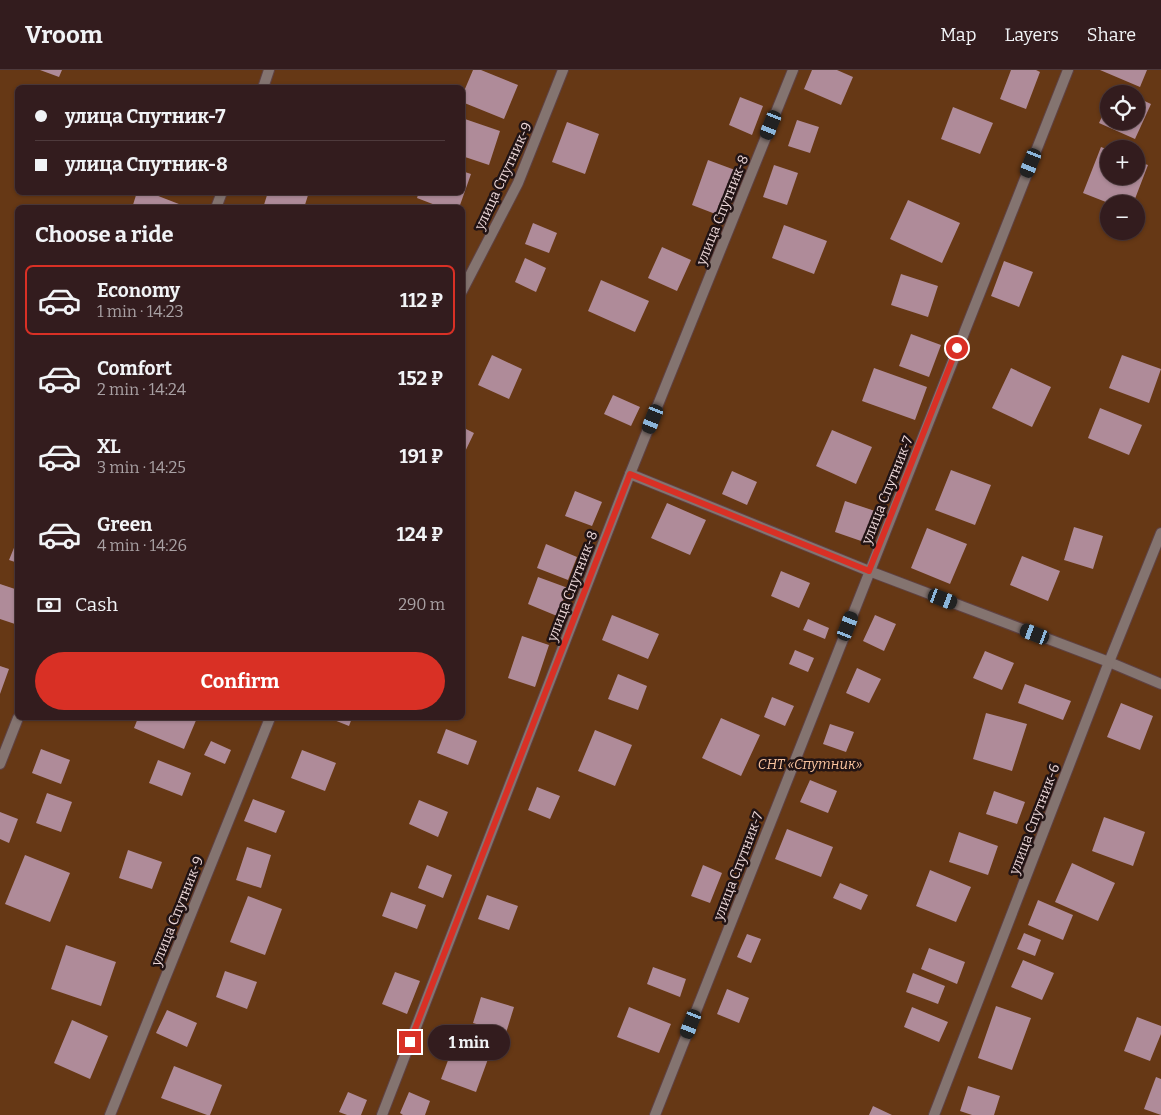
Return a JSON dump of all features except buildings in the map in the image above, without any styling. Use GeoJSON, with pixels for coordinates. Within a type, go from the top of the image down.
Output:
{"type":"FeatureCollection","features":[{"type":"Feature","properties":{"kind":"street"},"geometry":{"type":"LineString","coordinates":[[264,85],[269,70]]}},
{"type":"Feature","properties":{"kind":"street","name":"улица Спутник-9"},"geometry":{"type":"LineString","coordinates":[[465,285],[518,183],[564,70]]}},
{"type":"Feature","properties":{"kind":"street","name":"улица Спутник-8"},"geometry":{"type":"LineString","coordinates":[[382,1115],[630,474],[794,70]]}},
{"type":"Feature","properties":{"kind":"street","name":"улица Спутник-7"},"geometry":{"type":"LineString","coordinates":[[655,1115],[1068,70]]}},
{"type":"Feature","properties":{"kind":"street"},"geometry":{"type":"LineString","coordinates":[[630,474],[869,571],[1109,662],[1161,684]]}},
{"type":"Feature","properties":{"kind":"street","name":"улица Спутник-6"},"geometry":{"type":"LineString","coordinates":[[934,1115],[1109,662],[1161,533]]}},
{"type":"Feature","properties":{"kind":"street"},"geometry":{"type":"LineString","coordinates":[[0,764],[17,720]]}},
{"type":"Feature","properties":{"kind":"street","name":"улица Спутник-9"},"geometry":{"type":"LineString","coordinates":[[110,1115],[269,720]]}},
{"type":"Feature","properties":{"kind":"green space","name":"СНТ «Спутник»"},"geometry":{"type":"Polygon","coordinates":[[[0,70],[1161,70],[1161,1115],[0,1115],[0,70]]]}},
{"type":"Feature","properties":{"kind":"route"},"geometry":{"type":"LineString","coordinates":[[410,1042],[630,474],[869,571],[957,348]]}}]}
